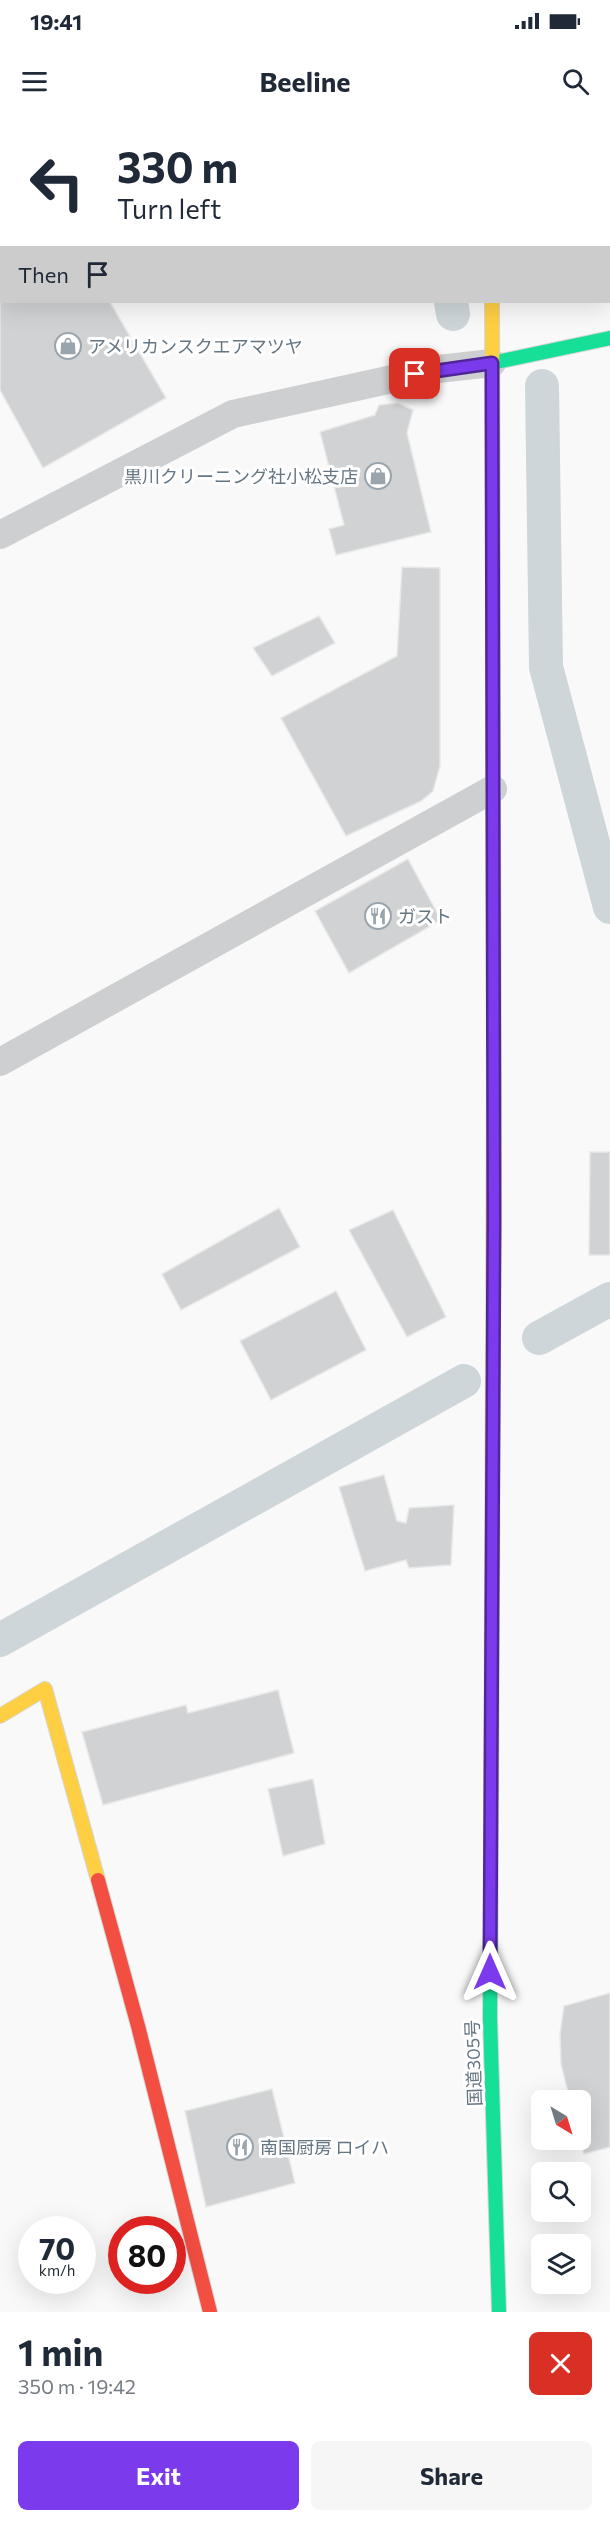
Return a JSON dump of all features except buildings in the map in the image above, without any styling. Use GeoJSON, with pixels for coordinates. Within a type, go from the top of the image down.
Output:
{"type":"FeatureCollection","features":[{"type":"Feature","properties":{"kind":"main road","name":"国道305号"},"geometry":{"type":"LineString","coordinates":[[492,303],[494,1220],[490,2018],[499,2312]]}},
{"type":"Feature","properties":{"kind":"main road"},"geometry":{"type":"LineString","coordinates":[[492,363],[610,338]]}},
{"type":"Feature","properties":{"kind":"main road"},"geometry":{"type":"LineString","coordinates":[[0,1716],[45,1689],[138,2026],[210,2312]]}},
{"type":"Feature","properties":{"kind":"street"},"geometry":{"type":"LineString","coordinates":[[0,535],[233,414],[438,369],[492,363]]}},
{"type":"Feature","properties":{"kind":"street"},"geometry":{"type":"LineString","coordinates":[[0,1062],[493,789]]}},
{"type":"Feature","properties":{"kind":"waterway"},"geometry":{"type":"LineString","coordinates":[[451,303],[453,314]]}},
{"type":"Feature","properties":{"kind":"waterway"},"geometry":{"type":"LineString","coordinates":[[542,386],[546,667],[610,907]]}},
{"type":"Feature","properties":{"kind":"waterway"},"geometry":{"type":"LineString","coordinates":[[539,1338],[610,1299]]}},
{"type":"Feature","properties":{"kind":"waterway"},"geometry":{"type":"LineString","coordinates":[[0,1640],[464,1381]]}},
{"type":"Feature","properties":{"kind":"traffic: fast"},"geometry":{"type":"LineString","coordinates":[[492,363],[610,338]]}},
{"type":"Feature","properties":{"kind":"traffic: fast"},"geometry":{"type":"LineString","coordinates":[[491,1849],[490,2018],[499,2312]]}},
{"type":"Feature","properties":{"kind":"traffic: slow"},"geometry":{"type":"LineString","coordinates":[[492,303],[493,570]]}},
{"type":"Feature","properties":{"kind":"traffic: slow"},"geometry":{"type":"LineString","coordinates":[[493,799],[494,1091]]}},
{"type":"Feature","properties":{"kind":"traffic: slow"},"geometry":{"type":"LineString","coordinates":[[491,1849],[493,1328]]}},
{"type":"Feature","properties":{"kind":"traffic: slow"},"geometry":{"type":"LineString","coordinates":[[0,1716],[45,1689],[98,1880]]}},
{"type":"Feature","properties":{"kind":"traffic: jam"},"geometry":{"type":"LineString","coordinates":[[493,570],[493,799]]}},
{"type":"Feature","properties":{"kind":"traffic: jam"},"geometry":{"type":"LineString","coordinates":[[493,1328],[494,1091]]}},
{"type":"Feature","properties":{"kind":"traffic: jam"},"geometry":{"type":"LineString","coordinates":[[98,1880],[138,2026],[210,2312]]}},
{"type":"Feature","properties":{"kind":"place","name":"アメリカンスクエアマツヤ"},"geometry":{"type":"Point","coordinates":[68,346]}},
{"type":"Feature","properties":{"kind":"place","name":"黒川クリーニング社小松支店"},"geometry":{"type":"Point","coordinates":[378,476]}},
{"type":"Feature","properties":{"kind":"place","name":"ガスト"},"geometry":{"type":"Point","coordinates":[378,916]}},
{"type":"Feature","properties":{"kind":"place","name":"南国厨房 ロイハ"},"geometry":{"type":"Point","coordinates":[240,2147]}},
{"type":"Feature","properties":{"kind":"route"},"geometry":{"type":"LineString","coordinates":[[415,374],[492,363],[494,1220],[490,1972]]}}]}
